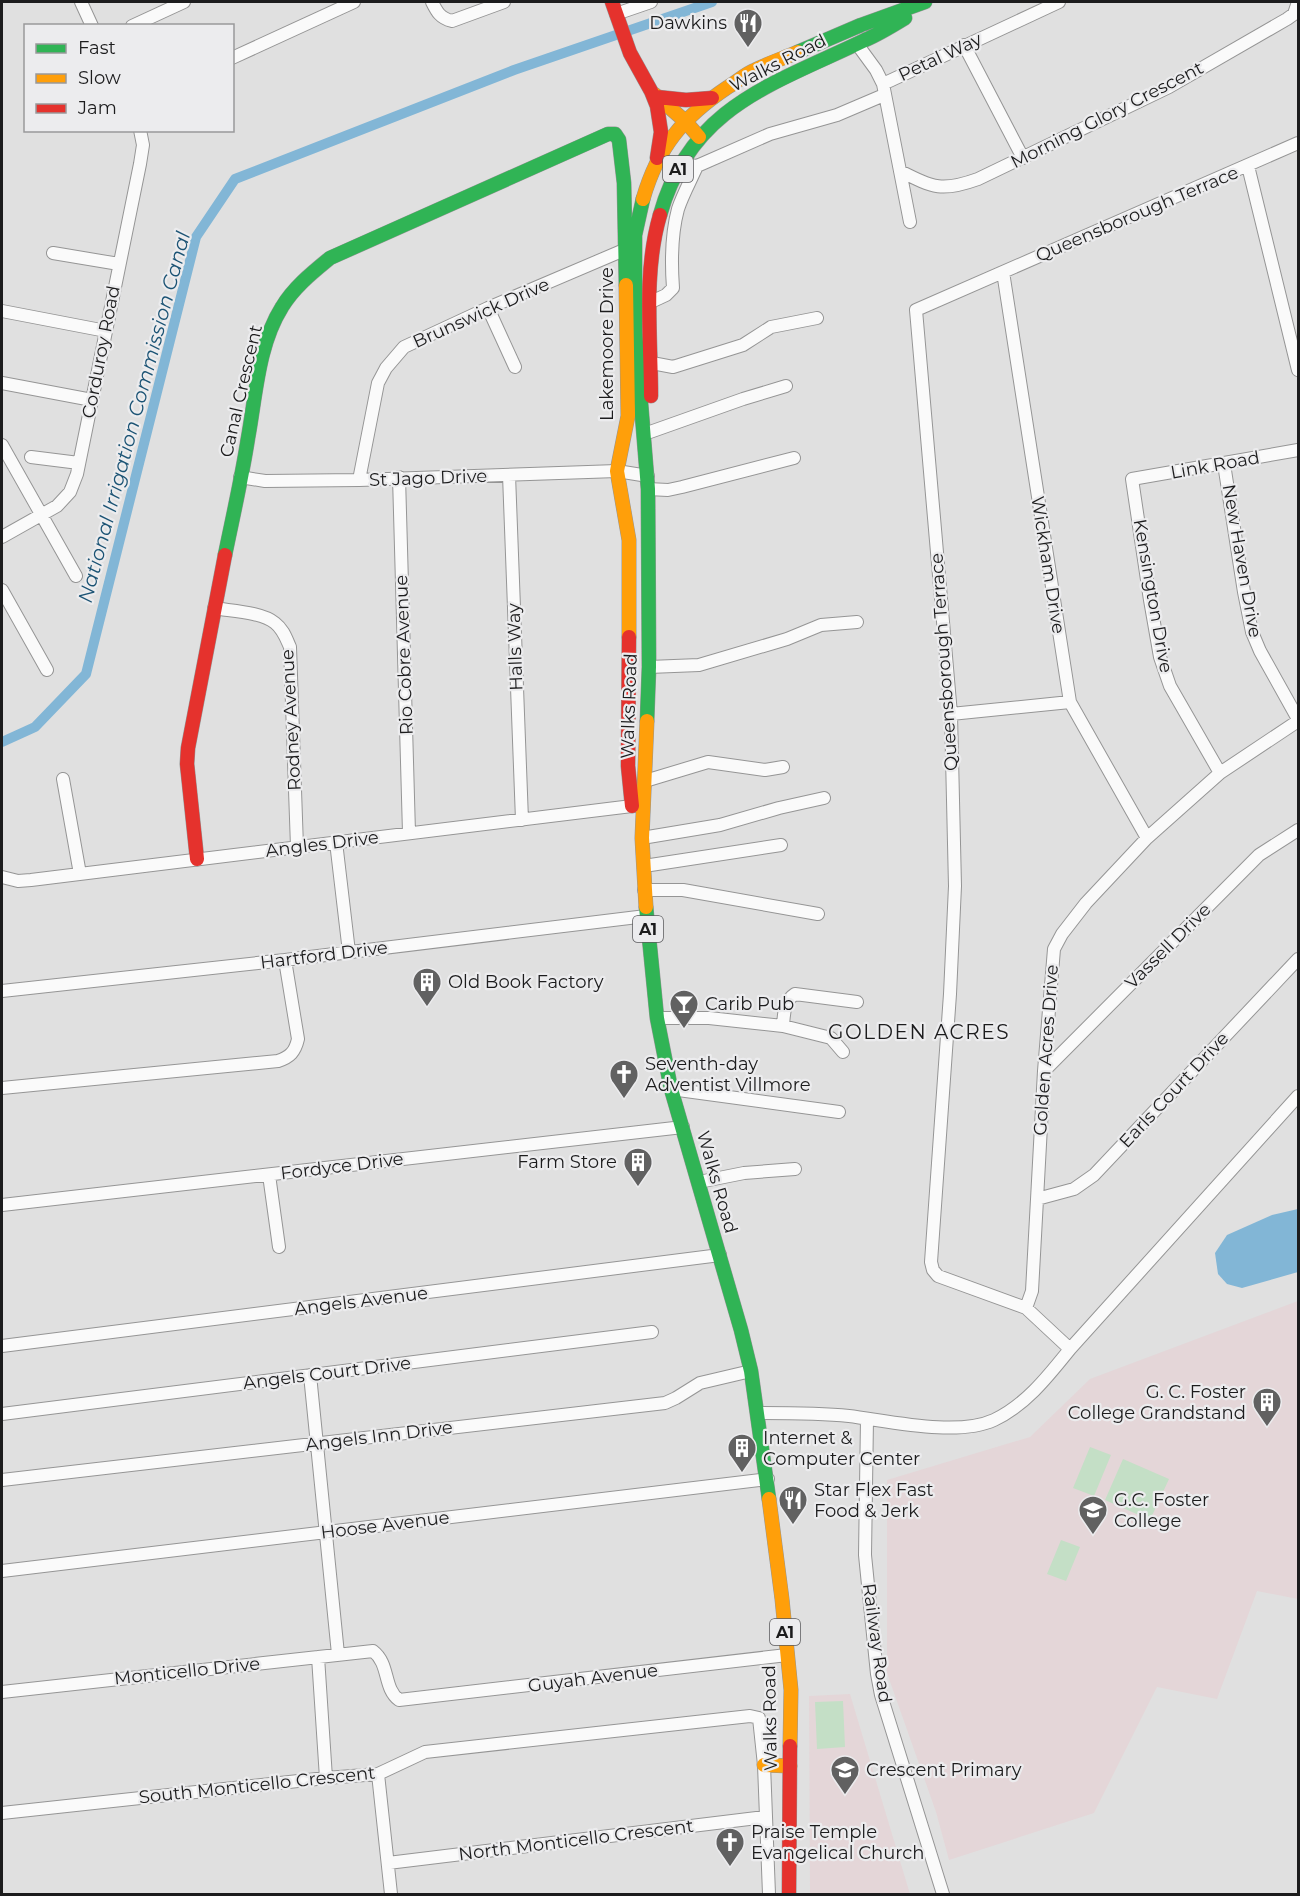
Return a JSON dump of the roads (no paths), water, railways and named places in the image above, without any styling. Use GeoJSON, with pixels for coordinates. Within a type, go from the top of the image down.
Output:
{"type":"FeatureCollection","features":[{"type":"Feature","properties":{"kind":"main road","name":"A1"},"geometry":{"type":"LineString","coordinates":[[685,121],[712,98],[754,70],[861,25],[925,2]]}},
{"type":"Feature","properties":{"kind":"main road","name":"Walks Road"},"geometry":{"type":"LineString","coordinates":[[789,1894],[790,1690],[768,1479],[751,1371],[720,1255],[671,1089],[657,1018],[646,916],[638,805],[645,781],[649,667],[650,273],[653,244],[667,190],[680,164],[699,137],[722,114],[743,99],[803,67],[857,44],[934,2]]}},
{"type":"Feature","properties":{"kind":"main road"},"geometry":{"type":"LineString","coordinates":[[615,13],[630,53],[654,94],[662,132],[657,162]]}},
{"type":"Feature","properties":{"kind":"main road"},"geometry":{"type":"LineString","coordinates":[[654,94],[686,100],[712,98]]}},
{"type":"Feature","properties":{"kind":"main road"},"geometry":{"type":"LineString","coordinates":[[654,94],[685,121],[699,137]]}},
{"type":"Feature","properties":{"kind":"main road","name":"Walks Road"},"geometry":{"type":"LineString","coordinates":[[648,482],[635,330],[636,235],[644,196],[657,162],[671,137],[685,121]]}},
{"type":"Feature","properties":{"kind":"main road","name":"Canal Crescent"},"geometry":{"type":"LineString","coordinates":[[197,859],[187,764],[188,748],[244,463],[254,398],[266,345],[278,314],[308,276],[330,258],[608,134],[615,134]]}},
{"type":"Feature","properties":{"kind":"main road","name":"Lakemoore Drive"},"geometry":{"type":"LineString","coordinates":[[615,134],[619,140],[624,183],[628,416],[617,471],[629,540],[628,766],[638,805]]}},
{"type":"Feature","properties":{"kind":"main road"},"geometry":{"type":"LineString","coordinates":[[764,1765],[790,1766]]}},
{"type":"Feature","properties":{"kind":"street"},"geometry":{"type":"LineString","coordinates":[[81,2],[91,24]]}},
{"type":"Feature","properties":{"kind":"street"},"geometry":{"type":"LineString","coordinates":[[136,24],[184,2]]}},
{"type":"Feature","properties":{"kind":"street"},"geometry":{"type":"LineString","coordinates":[[234,57],[354,2]]}},
{"type":"Feature","properties":{"kind":"street"},"geometry":{"type":"LineString","coordinates":[[432,2],[438,14],[445,20],[452,21],[504,2]]}},
{"type":"Feature","properties":{"kind":"street"},"geometry":{"type":"LineString","coordinates":[[615,13],[651,2]]}},
{"type":"Feature","properties":{"kind":"street","name":"Petal Way"},"geometry":{"type":"LineString","coordinates":[[910,222],[883,89],[964,45],[1059,2]]}},
{"type":"Feature","properties":{"kind":"street","name":"Morning Glory Crescent"},"geometry":{"type":"LineString","coordinates":[[900,171],[928,185],[941,188],[956,187],[978,179],[1168,87],[1287,19],[1294,14],[1298,2]]}},
{"type":"Feature","properties":{"kind":"street"},"geometry":{"type":"LineString","coordinates":[[680,164],[697,166],[770,134],[837,115],[883,89],[876,70],[857,44]]}},
{"type":"Feature","properties":{"kind":"street"},"geometry":{"type":"LineString","coordinates":[[964,45],[1023,158]]}},
{"type":"Feature","properties":{"kind":"street","name":"Corduroy Road"},"geometry":{"type":"LineString","coordinates":[[2,537],[57,506],[70,492],[79,463],[140,164],[143,145],[140,132]]}},
{"type":"Feature","properties":{"kind":"street","name":"Queensborough Terrace"},"geometry":{"type":"LineString","coordinates":[[1070,1348],[1026,1308],[938,1276],[931,1262],[950,994],[955,886],[951,714],[916,310],[1299,143]]}},
{"type":"Feature","properties":{"kind":"street"},"geometry":{"type":"LineString","coordinates":[[651,302],[666,295],[673,288],[671,253],[674,229],[679,207],[697,166]]}},
{"type":"Feature","properties":{"kind":"street"},"geometry":{"type":"LineString","coordinates":[[1248,166],[1299,370]]}},
{"type":"Feature","properties":{"kind":"street","name":"Brunswick Drive"},"geometry":{"type":"LineString","coordinates":[[359,480],[378,383],[386,368],[404,347],[624,250]]}},
{"type":"Feature","properties":{"kind":"street"},"geometry":{"type":"LineString","coordinates":[[53,253],[119,264]]}},
{"type":"Feature","properties":{"kind":"street","name":"Wickham Drive"},"geometry":{"type":"LineString","coordinates":[[1003,272],[1070,702],[1147,838]]}},
{"type":"Feature","properties":{"kind":"street"},"geometry":{"type":"LineString","coordinates":[[488,308],[515,367]]}},
{"type":"Feature","properties":{"kind":"street"},"geometry":{"type":"LineString","coordinates":[[2,311],[105,331]]}},
{"type":"Feature","properties":{"kind":"street"},"geometry":{"type":"LineString","coordinates":[[651,363],[673,367],[743,345],[771,327],[818,318]]}},
{"type":"Feature","properties":{"kind":"street"},"geometry":{"type":"LineString","coordinates":[[2,383],[92,400]]}},
{"type":"Feature","properties":{"kind":"street"},"geometry":{"type":"LineString","coordinates":[[650,432],[786,386]]}},
{"type":"Feature","properties":{"kind":"street"},"geometry":{"type":"LineString","coordinates":[[2,445],[76,576]]}},
{"type":"Feature","properties":{"kind":"street","name":"Link Road"},"geometry":{"type":"LineString","coordinates":[[1132,479],[1299,450]]}},
{"type":"Feature","properties":{"kind":"street"},"geometry":{"type":"LineString","coordinates":[[31,457],[79,463]]}},
{"type":"Feature","properties":{"kind":"street","name":"St Jago Drive"},"geometry":{"type":"LineString","coordinates":[[240,477],[265,482],[617,471],[668,490],[794,458]]}},
{"type":"Feature","properties":{"kind":"street","name":"New Haven Drive"},"geometry":{"type":"LineString","coordinates":[[1224,464],[1252,632],[1260,651],[1299,720]]}},
{"type":"Feature","properties":{"kind":"street","name":"Halls Way"},"geometry":{"type":"LineString","coordinates":[[509,475],[522,819]]}},
{"type":"Feature","properties":{"kind":"street","name":"Rio Cobre Avenue"},"geometry":{"type":"LineString","coordinates":[[399,477],[409,833]]}},
{"type":"Feature","properties":{"kind":"street","name":"Kensington Drive"},"geometry":{"type":"LineString","coordinates":[[1132,479],[1160,657],[1170,686],[1220,773]]}},
{"type":"Feature","properties":{"kind":"street"},"geometry":{"type":"LineString","coordinates":[[2,590],[47,670]]}},
{"type":"Feature","properties":{"kind":"street","name":"Rodney Avenue"},"geometry":{"type":"LineString","coordinates":[[214,608],[257,615],[274,621],[284,632],[290,647],[297,847]]}},
{"type":"Feature","properties":{"kind":"street"},"geometry":{"type":"LineString","coordinates":[[649,667],[699,666],[787,639],[821,625],[857,622]]}},
{"type":"Feature","properties":{"kind":"street"},"geometry":{"type":"LineString","coordinates":[[951,714],[1070,702]]}},
{"type":"Feature","properties":{"kind":"street","name":"Golden Acres Drive"},"geometry":{"type":"LineString","coordinates":[[1026,1308],[1032,1291],[1044,1071],[1054,949],[1062,934],[1086,903],[1147,838],[1220,773],[1299,720]]}},
{"type":"Feature","properties":{"kind":"street"},"geometry":{"type":"LineString","coordinates":[[645,781],[708,762],[765,770],[783,766]]}},
{"type":"Feature","properties":{"kind":"street"},"geometry":{"type":"LineString","coordinates":[[63,779],[80,874]]}},
{"type":"Feature","properties":{"kind":"street"},"geometry":{"type":"LineString","coordinates":[[642,838],[720,825],[824,798]]}},
{"type":"Feature","properties":{"kind":"street","name":"Angles Drive"},"geometry":{"type":"LineString","coordinates":[[2,877],[18,881],[80,874],[638,805]]}},
{"type":"Feature","properties":{"kind":"street","name":"Vassell Drive"},"geometry":{"type":"LineString","coordinates":[[1044,1071],[1259,855],[1299,830]]}},
{"type":"Feature","properties":{"kind":"street"},"geometry":{"type":"LineString","coordinates":[[336,842],[349,952]]}},
{"type":"Feature","properties":{"kind":"street"},"geometry":{"type":"LineString","coordinates":[[644,866],[781,844]]}},
{"type":"Feature","properties":{"kind":"street"},"geometry":{"type":"LineString","coordinates":[[644,890],[683,890],[818,914]]}},
{"type":"Feature","properties":{"kind":"street","name":"Hartford Drive"},"geometry":{"type":"LineString","coordinates":[[2,991],[285,960],[646,916]]}},
{"type":"Feature","properties":{"kind":"street","name":"Earls Court Drive"},"geometry":{"type":"LineString","coordinates":[[1037,1199],[1074,1189],[1094,1176],[1299,959]]}},
{"type":"Feature","properties":{"kind":"street"},"geometry":{"type":"LineString","coordinates":[[2,1088],[286,1059],[292,1054],[298,1040],[285,960]]}},
{"type":"Feature","properties":{"kind":"street"},"geometry":{"type":"LineString","coordinates":[[783,1026],[785,1006],[788,998],[795,994],[857,1002]]}},
{"type":"Feature","properties":{"kind":"street"},"geometry":{"type":"LineString","coordinates":[[657,1018],[709,1018],[783,1026],[831,1038],[843,1052]]}},
{"type":"Feature","properties":{"kind":"street"},"geometry":{"type":"LineString","coordinates":[[671,1089],[840,1112]]}},
{"type":"Feature","properties":{"kind":"street"},"geometry":{"type":"LineString","coordinates":[[758,1413],[847,1416],[913,1426],[946,1427],[969,1426],[993,1420],[1020,1404],[1045,1380],[1070,1348],[1299,1096]]}},
{"type":"Feature","properties":{"kind":"street","name":"Fordyce Drive"},"geometry":{"type":"LineString","coordinates":[[2,1205],[683,1127]]}},
{"type":"Feature","properties":{"kind":"street"},"geometry":{"type":"LineString","coordinates":[[699,1182],[744,1173],[795,1169]]}},
{"type":"Feature","properties":{"kind":"street"},"geometry":{"type":"LineString","coordinates":[[269,1175],[279,1247]]}},
{"type":"Feature","properties":{"kind":"street","name":"Angels Avenue"},"geometry":{"type":"LineString","coordinates":[[2,1346],[720,1255]]}},
{"type":"Feature","properties":{"kind":"street","name":"Angels Court Drive"},"geometry":{"type":"LineString","coordinates":[[2,1414],[652,1332]]}},
{"type":"Feature","properties":{"kind":"street","name":"Angels Inn Drive"},"geometry":{"type":"LineString","coordinates":[[2,1480],[665,1403],[700,1383],[751,1371]]}},
{"type":"Feature","properties":{"kind":"street"},"geometry":{"type":"LineString","coordinates":[[310,1375],[338,1654]]}},
{"type":"Feature","properties":{"kind":"street","name":"Railway Road"},"geometry":{"type":"LineString","coordinates":[[867,1419],[865,1555],[877,1674],[881,1695],[943,1894]]}},
{"type":"Feature","properties":{"kind":"street","name":"Hoose Avenue"},"geometry":{"type":"LineString","coordinates":[[2,1571],[768,1479]]}},
{"type":"Feature","properties":{"kind":"street","name":"Monticello Drive"},"geometry":{"type":"LineString","coordinates":[[2,1692],[373,1651],[381,1657],[392,1695],[399,1700]]}},
{"type":"Feature","properties":{"kind":"street","name":"Guyah Avenue"},"geometry":{"type":"LineString","coordinates":[[399,1700],[787,1655]]}},
{"type":"Feature","properties":{"kind":"street"},"geometry":{"type":"LineString","coordinates":[[318,1657],[326,1778]]}},
{"type":"Feature","properties":{"kind":"street","name":"South Monticello Crescent"},"geometry":{"type":"LineString","coordinates":[[2,1813],[378,1774],[425,1752],[750,1716],[759,1718],[764,1765]]}},
{"type":"Feature","properties":{"kind":"street"},"geometry":{"type":"LineString","coordinates":[[764,1765],[769,1894]]}},
{"type":"Feature","properties":{"kind":"street"},"geometry":{"type":"LineString","coordinates":[[378,1774],[391,1894]]}},
{"type":"Feature","properties":{"kind":"street","name":"North Monticello Crescent"},"geometry":{"type":"LineString","coordinates":[[388,1863],[765,1817]]}},
{"type":"Feature","properties":{"kind":"water"},"geometry":{"type":"Polygon","coordinates":[[[1298,1209],[1298,1272],[1242,1288],[1227,1284],[1218,1274],[1215,1253],[1227,1235],[1272,1215],[1298,1209]]]}},
{"type":"Feature","properties":{"kind":"waterway","name":"National Irrigation Commission Canal"},"geometry":{"type":"LineString","coordinates":[[2,742],[35,727],[86,674],[196,237],[235,179],[514,70],[712,2]]}},
{"type":"Feature","properties":{"kind":"place","name":"Dawkins"},"geometry":{"type":"Point","coordinates":[748,48]}},
{"type":"Feature","properties":{"kind":"place","name":"Old Book Factory"},"geometry":{"type":"Point","coordinates":[427,1008]}},
{"type":"Feature","properties":{"kind":"place","name":"Carib Pub"},"geometry":{"type":"Point","coordinates":[684,1030]}},
{"type":"Feature","properties":{"kind":"place","name":"Seventh-day Adventist Villmore"},"geometry":{"type":"Point","coordinates":[624,1100]}},
{"type":"Feature","properties":{"kind":"place","name":"Farm Store"},"geometry":{"type":"Point","coordinates":[638,1188]}},
{"type":"Feature","properties":{"kind":"place","name":"G. C. Foster College Grandstand"},"geometry":{"type":"Point","coordinates":[1267,1428]}},
{"type":"Feature","properties":{"kind":"place","name":"Internet & Computer Center"},"geometry":{"type":"Point","coordinates":[742,1474]}},
{"type":"Feature","properties":{"kind":"place","name":"Star Flex Fast Food & Jerk"},"geometry":{"type":"Point","coordinates":[793,1526]}},
{"type":"Feature","properties":{"kind":"place","name":"G.C. Foster College"},"geometry":{"type":"Point","coordinates":[1093,1536]}},
{"type":"Feature","properties":{"kind":"place","name":"Crescent Primary"},"geometry":{"type":"Point","coordinates":[845,1796]}},
{"type":"Feature","properties":{"kind":"place","name":"Praise Temple Evangelical Church"},"geometry":{"type":"Point","coordinates":[730,1868]}},
{"type":"Feature","properties":{"kind":"district","name":"GOLDEN ACRES"},"geometry":{"type":"Point","coordinates":[919,1032]}}]}
